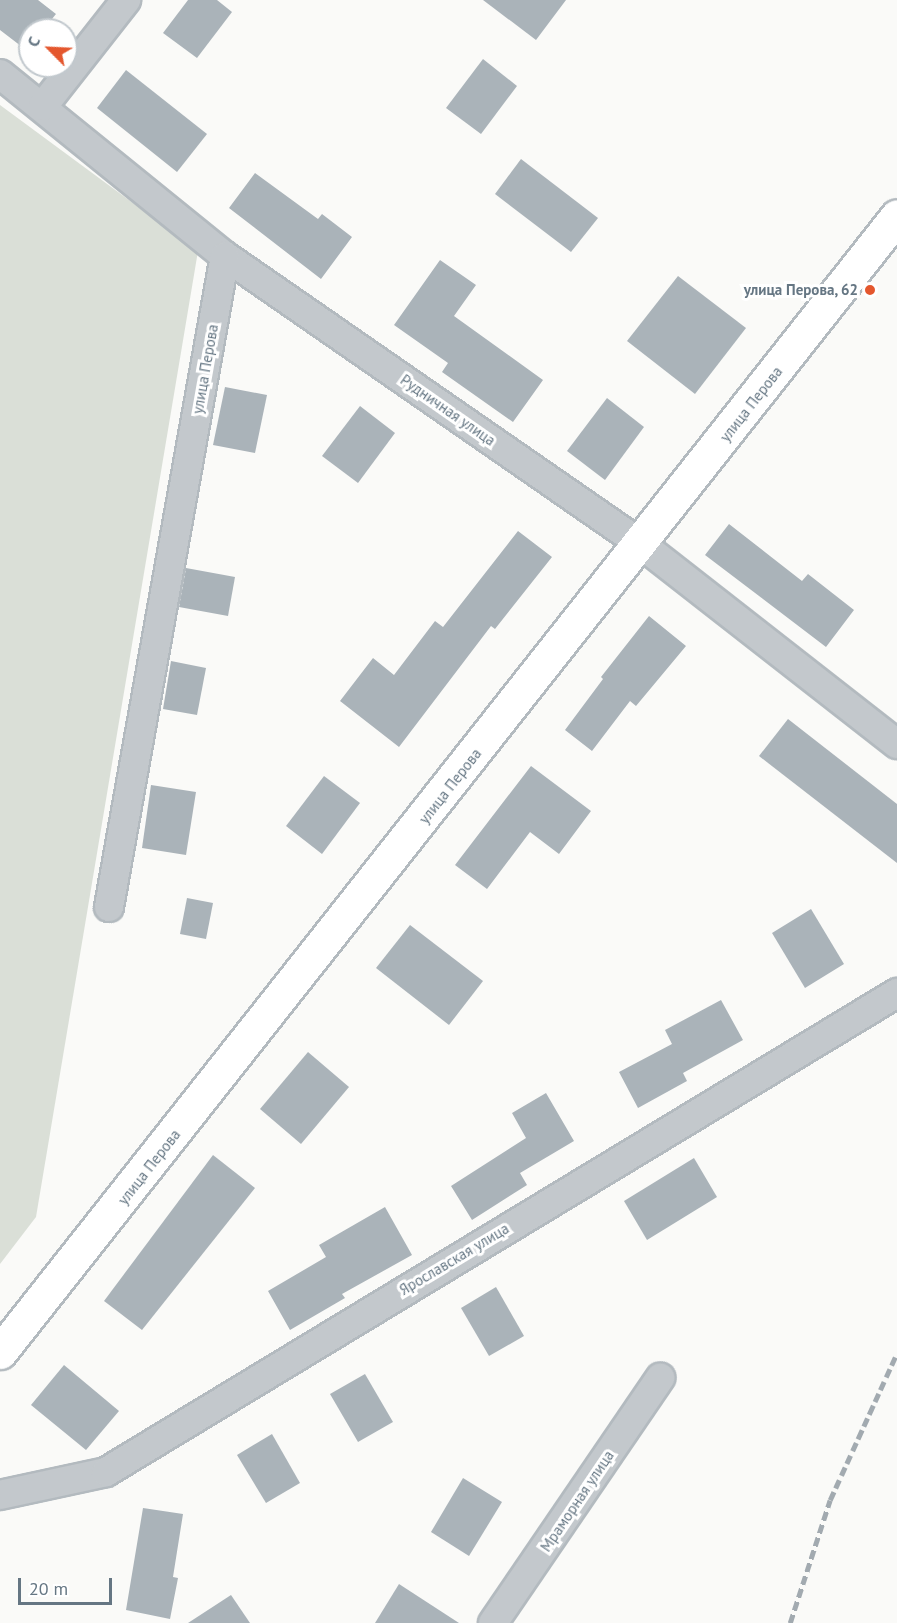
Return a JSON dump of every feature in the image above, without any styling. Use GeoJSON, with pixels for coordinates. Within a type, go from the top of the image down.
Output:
{"type":"FeatureCollection","features":[{"type":"Feature","properties":{"kind":"main road","name":"улица Перова"},"geometry":{"type":"LineString","coordinates":[[0,1352],[897,216]]}},
{"type":"Feature","properties":{"kind":"street"},"geometry":{"type":"LineString","coordinates":[[43,106],[126,0]]}},
{"type":"Feature","properties":{"kind":"street","name":"Рудничная улица"},"geometry":{"type":"LineString","coordinates":[[0,74],[43,106],[225,256],[641,543],[897,744]]}},
{"type":"Feature","properties":{"kind":"street","name":"улица Перова"},"geometry":{"type":"LineString","coordinates":[[109,907],[225,256]]}},
{"type":"Feature","properties":{"kind":"street","name":"Ярославская улица"},"geometry":{"type":"LineString","coordinates":[[0,1495],[106,1472],[897,993]]}},
{"type":"Feature","properties":{"kind":"street","name":"Мраморная улица"},"geometry":{"type":"LineString","coordinates":[[493,1623],[660,1378]]}},
{"type":"Feature","properties":{"kind":"shaded area"},"geometry":{"type":"Polygon","coordinates":[[[0,105],[198,251],[36,1217],[0,1264],[0,105]]]}},
{"type":"Feature","properties":{"kind":"building"},"geometry":{"type":"Polygon","coordinates":[[[0,0],[38,0],[56,14],[53,18],[18,18],[18,44],[0,30],[0,0]]]}},
{"type":"Feature","properties":{"kind":"building"},"geometry":{"type":"Polygon","coordinates":[[[188,0],[217,0],[232,12],[197,58],[163,33],[188,0]]]}},
{"type":"Feature","properties":{"kind":"building"},"geometry":{"type":"Polygon","coordinates":[[[483,0],[566,0],[536,40],[483,0]]]}},
{"type":"Feature","properties":{"kind":"building"},"geometry":{"type":"Polygon","coordinates":[[[483,59],[517,86],[481,134],[446,108],[483,59]]]}},
{"type":"Feature","properties":{"kind":"building"},"geometry":{"type":"Polygon","coordinates":[[[126,70],[207,134],[177,172],[97,108],[126,70]]]}},
{"type":"Feature","properties":{"kind":"building"},"geometry":{"type":"Polygon","coordinates":[[[521,159],[598,218],[571,252],[495,194],[521,159]]]}},
{"type":"Feature","properties":{"kind":"building"},"geometry":{"type":"Polygon","coordinates":[[[255,173],[318,219],[322,214],[352,237],[321,279],[229,208],[255,173]]]}},
{"type":"Feature","properties":{"kind":"building"},"geometry":{"type":"Polygon","coordinates":[[[440,260],[476,285],[454,316],[543,380],[513,422],[442,372],[448,363],[394,325],[440,260]]]}},
{"type":"Feature","properties":{"kind":"building"},"geometry":{"type":"Polygon","coordinates":[[[678,276],[746,328],[695,394],[627,341],[678,276]]]}},
{"type":"Feature","properties":{"kind":"building"},"geometry":{"type":"Polygon","coordinates":[[[225,387],[267,395],[255,453],[213,445],[225,387]]]}},
{"type":"Feature","properties":{"kind":"building"},"geometry":{"type":"Polygon","coordinates":[[[607,398],[644,427],[605,480],[567,451],[607,398]]]}},
{"type":"Feature","properties":{"kind":"building"},"geometry":{"type":"Polygon","coordinates":[[[360,406],[395,433],[358,483],[322,456],[360,406]]]}},
{"type":"Feature","properties":{"kind":"building"},"geometry":{"type":"Polygon","coordinates":[[[729,524],[802,581],[808,574],[854,610],[826,647],[705,555],[729,524]]]}},
{"type":"Feature","properties":{"kind":"building"},"geometry":{"type":"Polygon","coordinates":[[[518,531],[552,557],[495,629],[491,626],[399,747],[340,701],[373,658],[394,675],[435,621],[443,627],[518,531]]]}},
{"type":"Feature","properties":{"kind":"building"},"geometry":{"type":"Polygon","coordinates":[[[186,568],[235,577],[228,616],[179,607],[186,568]]]}},
{"type":"Feature","properties":{"kind":"building"},"geometry":{"type":"Polygon","coordinates":[[[649,616],[686,646],[636,706],[630,701],[592,751],[565,730],[603,679],[601,677],[649,616]]]}},
{"type":"Feature","properties":{"kind":"building"},"geometry":{"type":"Polygon","coordinates":[[[171,661],[206,668],[197,715],[163,709],[171,661]]]}},
{"type":"Feature","properties":{"kind":"building"},"geometry":{"type":"Polygon","coordinates":[[[788,719],[897,804],[897,863],[759,756],[788,719]]]}},
{"type":"Feature","properties":{"kind":"building"},"geometry":{"type":"Polygon","coordinates":[[[531,766],[591,811],[559,854],[530,832],[487,889],[455,865],[531,766]]]}},
{"type":"Feature","properties":{"kind":"building"},"geometry":{"type":"Polygon","coordinates":[[[324,776],[360,803],[322,854],[286,826],[324,776]]]}},
{"type":"Feature","properties":{"kind":"building"},"geometry":{"type":"Polygon","coordinates":[[[151,785],[196,792],[186,855],[142,848],[151,785]]]}},
{"type":"Feature","properties":{"kind":"building"},"geometry":{"type":"Polygon","coordinates":[[[187,898],[213,903],[206,939],[180,934],[187,898]]]}},
{"type":"Feature","properties":{"kind":"building"},"geometry":{"type":"Polygon","coordinates":[[[811,909],[844,964],[805,988],[772,933],[811,909]]]}},
{"type":"Feature","properties":{"kind":"building"},"geometry":{"type":"Polygon","coordinates":[[[410,925],[483,981],[449,1025],[376,968],[410,925]]]}},
{"type":"Feature","properties":{"kind":"building"},"geometry":{"type":"Polygon","coordinates":[[[721,1000],[743,1040],[683,1073],[687,1081],[638,1108],[619,1072],[672,1044],[665,1030],[721,1000]]]}},
{"type":"Feature","properties":{"kind":"building"},"geometry":{"type":"Polygon","coordinates":[[[308,1052],[349,1087],[301,1144],[260,1109],[308,1052]]]}},
{"type":"Feature","properties":{"kind":"building"},"geometry":{"type":"Polygon","coordinates":[[[546,1093],[574,1141],[520,1173],[527,1185],[472,1220],[451,1186],[526,1138],[512,1113],[546,1093]]]}},
{"type":"Feature","properties":{"kind":"building"},"geometry":{"type":"Polygon","coordinates":[[[213,1155],[255,1188],[142,1330],[104,1301],[213,1155]]]}},
{"type":"Feature","properties":{"kind":"building"},"geometry":{"type":"Polygon","coordinates":[[[694,1158],[717,1197],[647,1240],[624,1201],[694,1158]]]}},
{"type":"Feature","properties":{"kind":"building"},"geometry":{"type":"Polygon","coordinates":[[[385,1207],[412,1255],[342,1294],[345,1298],[290,1330],[268,1291],[326,1257],[319,1245],[385,1207]]]}},
{"type":"Feature","properties":{"kind":"building"},"geometry":{"type":"Polygon","coordinates":[[[496,1287],[524,1336],[489,1356],[461,1308],[496,1287]]]}},
{"type":"Feature","properties":{"kind":"building"},"geometry":{"type":"Polygon","coordinates":[[[64,1365],[119,1411],[86,1450],[31,1405],[64,1365]]]}},
{"type":"Feature","properties":{"kind":"building"},"geometry":{"type":"Polygon","coordinates":[[[365,1374],[393,1422],[358,1442],[330,1394],[365,1374]]]}},
{"type":"Feature","properties":{"kind":"building"},"geometry":{"type":"Polygon","coordinates":[[[272,1434],[300,1483],[266,1503],[237,1455],[272,1434]]]}},
{"type":"Feature","properties":{"kind":"building"},"geometry":{"type":"Polygon","coordinates":[[[463,1478],[502,1502],[469,1556],[431,1532],[463,1478]]]}},
{"type":"Feature","properties":{"kind":"building"},"geometry":{"type":"Polygon","coordinates":[[[143,1508],[183,1514],[173,1577],[178,1578],[170,1619],[126,1610],[143,1508]]]}},
{"type":"Feature","properties":{"kind":"building"},"geometry":{"type":"Polygon","coordinates":[[[399,1584],[459,1623],[375,1623],[399,1584]]]}},
{"type":"Feature","properties":{"kind":"building"},"geometry":{"type":"Polygon","coordinates":[[[231,1595],[250,1623],[188,1623],[231,1595]]]}},
{"type":"Feature","properties":{"kind":"railway"},"geometry":{"type":"LineString","coordinates":[[790,1623],[830,1500],[897,1353]]}},
{"type":"Feature","properties":{"kind":"place","name":"улица Перова, 62"},"geometry":{"type":"Point","coordinates":[870,290]}}]}
